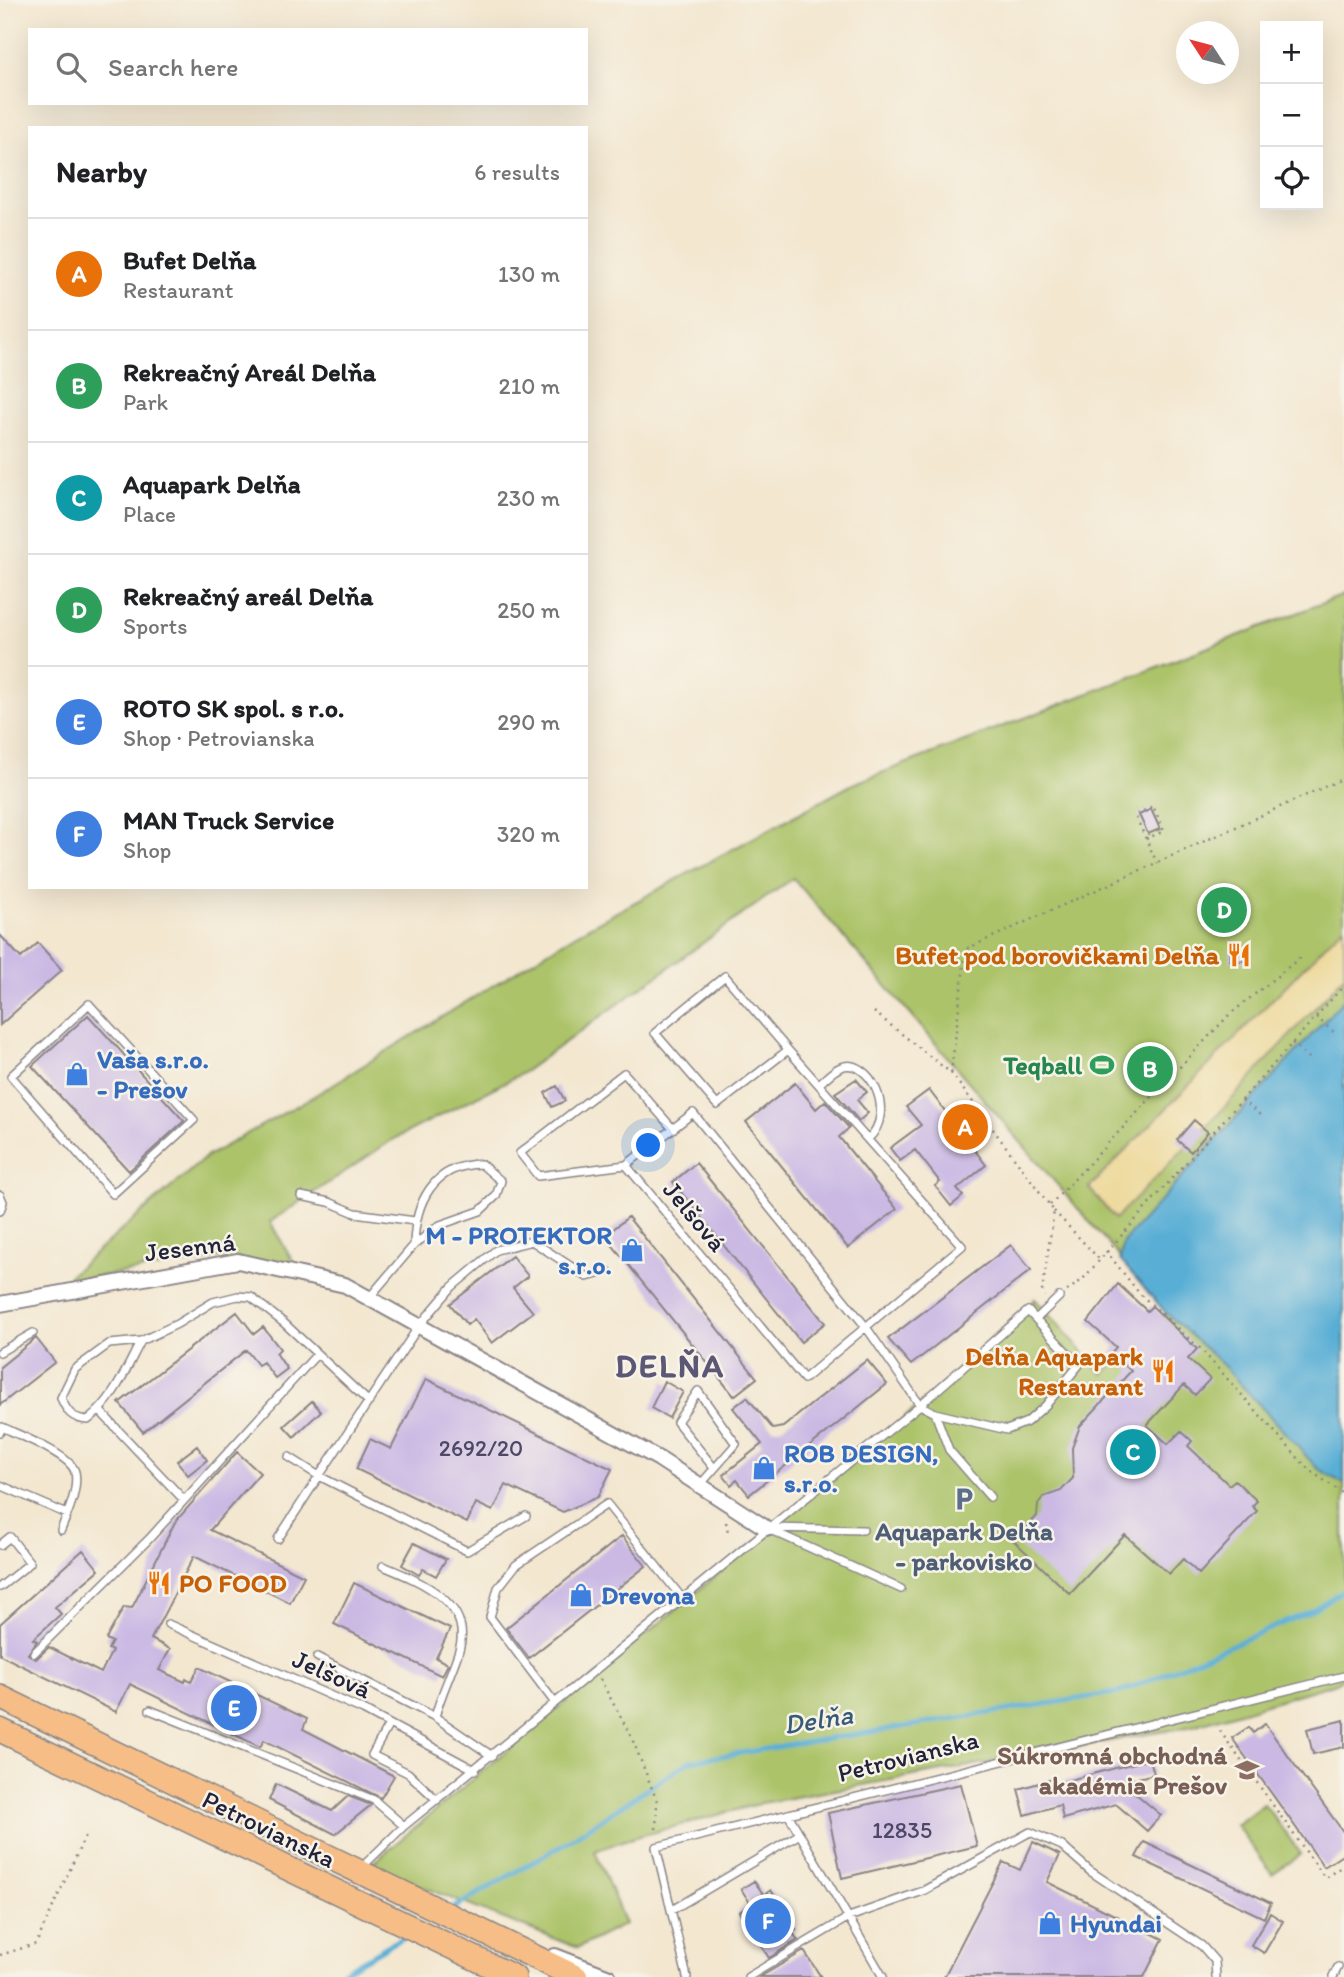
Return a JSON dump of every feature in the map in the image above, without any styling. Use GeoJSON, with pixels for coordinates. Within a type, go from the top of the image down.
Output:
{"type":"FeatureCollection","features":[{"type":"Feature","properties":{"kind":"main road","name":"Petrovianska"},"geometry":{"type":"LineString","coordinates":[[0,1697],[576,1977]]}},
{"type":"Feature","properties":{"kind":"main road","name":"Petrovianska"},"geometry":{"type":"LineString","coordinates":[[0,1730],[514,1977]]}},
{"type":"Feature","properties":{"kind":"street","name":"Jesenná"},"geometry":{"type":"LineString","coordinates":[[0,1304],[237,1261],[345,1285],[659,1459],[766,1528]]}},
{"type":"Feature","properties":{"kind":"street","name":"Petrovianska"},"geometry":{"type":"LineString","coordinates":[[509,1945],[545,1952],[609,1977]]}},
{"type":"Feature","properties":{"kind":"lane","name":"Jelšová"},"geometry":{"type":"LineString","coordinates":[[626,1166],[804,1378],[962,1246],[725,976],[655,1033],[717,1105],[788,1050]]}},
{"type":"Feature","properties":{"kind":"lane"},"geometry":{"type":"LineString","coordinates":[[0,1075],[11,1076],[113,1194],[194,1120],[89,1004],[11,1076]]}},
{"type":"Feature","properties":{"kind":"lane"},"geometry":{"type":"LineString","coordinates":[[819,1084],[841,1067],[849,1066],[862,1072],[876,1090],[882,1109],[879,1127],[868,1139]]}},
{"type":"Feature","properties":{"kind":"lane"},"geometry":{"type":"LineString","coordinates":[[358,1872],[404,1825],[475,1770],[766,1528],[920,1405],[1028,1311],[1079,1365],[1046,1405],[1027,1422],[1007,1430],[935,1413],[920,1405],[866,1328],[692,1113],[673,1129],[626,1166],[538,1176],[520,1153],[624,1073],[673,1129]]}},
{"type":"Feature","properties":{"kind":"lane"},"geometry":{"type":"LineString","coordinates":[[369,1298],[414,1245],[440,1224],[480,1211],[496,1196],[501,1181],[481,1164],[449,1169],[433,1183],[415,1221],[414,1245]]}},
{"type":"Feature","properties":{"kind":"lane"},"geometry":{"type":"LineString","coordinates":[[0,1195],[3,1202],[0,1211]]}},
{"type":"Feature","properties":{"kind":"lane"},"geometry":{"type":"LineString","coordinates":[[301,1196],[329,1202],[355,1213],[415,1221]]}},
{"type":"Feature","properties":{"kind":"lane"},"geometry":{"type":"LineString","coordinates":[[278,1539],[419,1326],[452,1287],[496,1250],[532,1241],[587,1277],[608,1271]]}},
{"type":"Feature","properties":{"kind":"lane"},"geometry":{"type":"LineString","coordinates":[[141,1341],[111,1397],[100,1411],[88,1420],[78,1419],[68,1413],[61,1398],[75,1369],[109,1344],[141,1341],[177,1324],[213,1302],[239,1296],[251,1297],[266,1309],[369,1402]]}},
{"type":"Feature","properties":{"kind":"lane"},"geometry":{"type":"LineString","coordinates":[[1036,1319],[1059,1297]]}},
{"type":"Feature","properties":{"kind":"lane"},"geometry":{"type":"LineString","coordinates":[[0,1352],[33,1334]]}},
{"type":"Feature","properties":{"kind":"lane"},"geometry":{"type":"LineString","coordinates":[[34,1653],[184,1500],[317,1354]]}},
{"type":"Feature","properties":{"kind":"lane"},"geometry":{"type":"LineString","coordinates":[[699,1485],[736,1444],[698,1391],[677,1422],[714,1468]]}},
{"type":"Feature","properties":{"kind":"lane"},"geometry":{"type":"LineString","coordinates":[[100,1411],[184,1500]]}},
{"type":"Feature","properties":{"kind":"lane"},"geometry":{"type":"LineString","coordinates":[[935,1413],[949,1450],[990,1497]]}},
{"type":"Feature","properties":{"kind":"lane"},"geometry":{"type":"LineString","coordinates":[[1,1429],[66,1459],[75,1472],[73,1496],[61,1530]]}},
{"type":"Feature","properties":{"kind":"lane"},"geometry":{"type":"LineString","coordinates":[[289,1457],[318,1476],[467,1551],[526,1516]]}},
{"type":"Feature","properties":{"kind":"lane"},"geometry":{"type":"LineString","coordinates":[[0,1485],[67,1514]]}},
{"type":"Feature","properties":{"kind":"lane"},"geometry":{"type":"LineString","coordinates":[[555,1703],[490,1617],[498,1588],[516,1565],[607,1504],[682,1598]]}},
{"type":"Feature","properties":{"kind":"lane"},"geometry":{"type":"LineString","coordinates":[[766,1528],[863,1530]]}},
{"type":"Feature","properties":{"kind":"lane"},"geometry":{"type":"LineString","coordinates":[[766,1528],[901,1589]]}},
{"type":"Feature","properties":{"kind":"lane"},"geometry":{"type":"LineString","coordinates":[[0,1545],[10,1537],[30,1563],[0,1587]]}},
{"type":"Feature","properties":{"kind":"lane"},"geometry":{"type":"LineString","coordinates":[[383,1566],[439,1592],[460,1620],[460,1647],[442,1691],[435,1717]]}},
{"type":"Feature","properties":{"kind":"lane","name":"Jelšová"},"geometry":{"type":"LineString","coordinates":[[168,1624],[389,1724],[475,1770]]}},
{"type":"Feature","properties":{"kind":"lane"},"geometry":{"type":"LineString","coordinates":[[317,1657],[435,1717],[492,1756]]}},
{"type":"Feature","properties":{"kind":"lane","name":"Petrovianska"},"geometry":{"type":"LineString","coordinates":[[656,1847],[1343,1677]]}},
{"type":"Feature","properties":{"kind":"lane"},"geometry":{"type":"LineString","coordinates":[[150,1710],[374,1800],[404,1825]]}},
{"type":"Feature","properties":{"kind":"lane"},"geometry":{"type":"LineString","coordinates":[[389,1724],[372,1755],[408,1773],[437,1800]]}},
{"type":"Feature","properties":{"kind":"lane"},"geometry":{"type":"LineString","coordinates":[[788,1814],[883,1977]]}},
{"type":"Feature","properties":{"kind":"lane"},"geometry":{"type":"LineString","coordinates":[[748,1977],[849,1917],[923,1891],[957,1875],[1017,1838],[1035,1832],[1062,1846],[1090,1871],[1202,1946],[1215,1961],[1216,1977]]}},
{"type":"Feature","properties":{"kind":"lane"},"geometry":{"type":"LineString","coordinates":[[672,1910],[800,1834]]}},
{"type":"Feature","properties":{"kind":"lane"},"geometry":{"type":"LineString","coordinates":[[656,1847],[687,1977]]}},
{"type":"Feature","properties":{"kind":"lane"},"geometry":{"type":"LineString","coordinates":[[1333,1977],[1338,1967]]}},
{"type":"Feature","properties":{"kind":"path"},"geometry":{"type":"LineString","coordinates":[[951,1073],[966,949],[1344,778]]}},
{"type":"Feature","properties":{"kind":"path"},"geometry":{"type":"LineString","coordinates":[[1146,839],[1164,831],[1153,806],[1135,815],[1146,839],[1157,863]]}},
{"type":"Feature","properties":{"kind":"path"},"geometry":{"type":"LineString","coordinates":[[1049,1205],[1229,1015],[1302,956]]}},
{"type":"Feature","properties":{"kind":"path"},"geometry":{"type":"LineString","coordinates":[[1059,1297],[1082,1280],[1344,985]]}},
{"type":"Feature","properties":{"kind":"path"},"geometry":{"type":"LineString","coordinates":[[874,1012],[951,1073],[1049,1205],[1099,1259]]}},
{"type":"Feature","properties":{"kind":"path"},"geometry":{"type":"LineString","coordinates":[[1316,1017],[1335,1033]]}},
{"type":"Feature","properties":{"kind":"path"},"geometry":{"type":"LineString","coordinates":[[1292,1043],[1311,1060]]}},
{"type":"Feature","properties":{"kind":"path"},"geometry":{"type":"LineString","coordinates":[[1242,1100],[1260,1115]]}},
{"type":"Feature","properties":{"kind":"path"},"geometry":{"type":"LineString","coordinates":[[1042,1292],[1054,1211]]}},
{"type":"Feature","properties":{"kind":"path"},"geometry":{"type":"LineString","coordinates":[[1106,1251],[1139,1293],[1198,1347],[1309,1470],[1344,1494]]}},
{"type":"Feature","properties":{"kind":"path"},"geometry":{"type":"LineString","coordinates":[[596,1670],[631,1736],[657,1801],[656,1847]]}},
{"type":"Feature","properties":{"kind":"path"},"geometry":{"type":"LineString","coordinates":[[1220,1731],[1325,1878],[1344,1865]]}},
{"type":"Feature","properties":{"kind":"path"},"geometry":{"type":"LineString","coordinates":[[0,1955],[36,1944],[87,1832]]}},
{"type":"Feature","properties":{"kind":"green space"},"geometry":{"type":"Polygon","coordinates":[[[1344,595],[1344,1677],[1336,1683],[1193,1726],[762,1803],[625,1840],[595,1851],[625,1924],[578,1948],[369,1866],[920,1405],[1035,1299],[1103,1374],[1167,1312],[793,878],[521,1074],[392,1140],[270,1222],[299,1271],[227,1257],[62,1282],[206,1157],[319,1093],[576,934],[853,784],[1344,595]]]}},
{"type":"Feature","properties":{"kind":"green space"},"geometry":{"type":"Polygon","coordinates":[[[1264,1804],[1301,1854],[1272,1874],[1236,1825],[1264,1804]]]}},
{"type":"Feature","properties":{"kind":"sand"},"geometry":{"type":"Polygon","coordinates":[[[1344,926],[1344,976],[1222,1110],[1115,1219],[1089,1188],[1344,926]]]}},
{"type":"Feature","properties":{"kind":"water"},"geometry":{"type":"Polygon","coordinates":[[[1344,999],[1344,1484],[1317,1468],[1222,1364],[1165,1312],[1120,1260],[1123,1242],[1344,999]]]}},
{"type":"Feature","properties":{"kind":"building"},"geometry":{"type":"Polygon","coordinates":[[[1151,809],[1160,829],[1148,834],[1139,815],[1151,809]]]}},
{"type":"Feature","properties":{"kind":"building"},"geometry":{"type":"Polygon","coordinates":[[[0,935],[21,958],[38,943],[62,970],[0,1025],[0,935]]]}},
{"type":"Feature","properties":{"kind":"building","name":"Bufet pod borovičkami Delňa"},"geometry":{"type":"Polygon","coordinates":[[[1231,948],[1248,948],[1246,961],[1230,961],[1231,948]]]}},
{"type":"Feature","properties":{"kind":"building"},"geometry":{"type":"Polygon","coordinates":[[[88,1015],[184,1121],[129,1171],[32,1066],[88,1015]]]}},
{"type":"Feature","properties":{"kind":"building"},"geometry":{"type":"Polygon","coordinates":[[[856,1079],[867,1092],[857,1100],[868,1113],[859,1121],[835,1093],[856,1079]]]}},
{"type":"Feature","properties":{"kind":"building"},"geometry":{"type":"Polygon","coordinates":[[[795,1083],[816,1109],[825,1101],[849,1128],[839,1137],[897,1209],[848,1248],[746,1122],[795,1083]]]}},
{"type":"Feature","properties":{"kind":"building"},"geometry":{"type":"Polygon","coordinates":[[[557,1086],[565,1101],[552,1107],[545,1093],[557,1086]]]}},
{"type":"Feature","properties":{"kind":"building"},"geometry":{"type":"Polygon","coordinates":[[[929,1090],[955,1124],[964,1117],[974,1130],[965,1137],[986,1165],[957,1189],[963,1196],[951,1206],[935,1186],[940,1182],[915,1150],[900,1161],[890,1148],[921,1125],[906,1107],[929,1090]]]}},
{"type":"Feature","properties":{"kind":"building"},"geometry":{"type":"Polygon","coordinates":[[[1194,1120],[1208,1132],[1191,1152],[1177,1140],[1194,1120]]]}},
{"type":"Feature","properties":{"kind":"building"},"geometry":{"type":"Polygon","coordinates":[[[696,1163],[825,1323],[801,1342],[673,1182],[696,1163]]]}},
{"type":"Feature","properties":{"kind":"building"},"geometry":{"type":"Polygon","coordinates":[[[628,1217],[757,1378],[734,1396],[605,1236],[628,1217]]]}},
{"type":"Feature","properties":{"kind":"building"},"geometry":{"type":"Polygon","coordinates":[[[1011,1245],[1031,1270],[911,1365],[888,1339],[1011,1245]]]}},
{"type":"Feature","properties":{"kind":"building"},"geometry":{"type":"Polygon","coordinates":[[[512,1256],[528,1276],[513,1288],[533,1312],[492,1343],[474,1319],[467,1325],[450,1304],[512,1256]]]}},
{"type":"Feature","properties":{"kind":"building"},"geometry":{"type":"Polygon","coordinates":[[[1118,1284],[1147,1311],[1152,1306],[1197,1349],[1188,1359],[1210,1379],[1195,1395],[1184,1385],[1147,1425],[1168,1444],[1181,1431],[1192,1441],[1188,1446],[1229,1485],[1235,1480],[1257,1501],[1252,1506],[1257,1511],[1199,1574],[1183,1559],[1169,1574],[1125,1535],[1070,1594],[1014,1541],[1037,1516],[1038,1504],[1043,1497],[1061,1491],[1073,1478],[1072,1448],[1080,1426],[1131,1371],[1111,1353],[1116,1347],[1088,1322],[1118,1284]]]}},
{"type":"Feature","properties":{"kind":"building"},"geometry":{"type":"Polygon","coordinates":[[[237,1312],[254,1334],[263,1327],[280,1349],[276,1353],[287,1369],[275,1378],[263,1362],[258,1365],[246,1350],[143,1432],[119,1403],[237,1312]]]}},
{"type":"Feature","properties":{"kind":"building"},"geometry":{"type":"Polygon","coordinates":[[[36,1338],[55,1362],[0,1405],[0,1367],[36,1338]]]}},
{"type":"Feature","properties":{"kind":"building"},"geometry":{"type":"Polygon","coordinates":[[[867,1360],[887,1384],[749,1495],[737,1480],[731,1485],[723,1475],[762,1444],[733,1408],[747,1397],[773,1429],[783,1427],[867,1360]]]}},
{"type":"Feature","properties":{"kind":"building"},"geometry":{"type":"Polygon","coordinates":[[[426,1379],[612,1469],[598,1497],[563,1512],[506,1485],[493,1511],[476,1503],[467,1523],[356,1469],[370,1439],[391,1449],[426,1379]]]}},
{"type":"Feature","properties":{"kind":"building"},"geometry":{"type":"Polygon","coordinates":[[[664,1381],[683,1392],[669,1418],[651,1408],[664,1381]]]}},
{"type":"Feature","properties":{"kind":"building"},"geometry":{"type":"Polygon","coordinates":[[[312,1401],[321,1411],[294,1437],[284,1426],[312,1401]]]}},
{"type":"Feature","properties":{"kind":"building"},"geometry":{"type":"Polygon","coordinates":[[[197,1446],[207,1460],[188,1475],[177,1461],[197,1446]]]}},
{"type":"Feature","properties":{"kind":"building"},"geometry":{"type":"Polygon","coordinates":[[[237,1452],[260,1473],[210,1530],[304,1576],[290,1603],[194,1556],[151,1639],[170,1649],[159,1670],[185,1682],[186,1679],[191,1682],[199,1667],[307,1719],[303,1729],[394,1776],[381,1798],[264,1740],[260,1747],[130,1684],[116,1712],[0,1655],[0,1624],[83,1550],[99,1570],[55,1607],[61,1614],[33,1639],[37,1641],[28,1654],[36,1659],[49,1647],[101,1673],[112,1651],[108,1649],[112,1642],[106,1639],[124,1607],[132,1608],[175,1522],[237,1452]]]}},
{"type":"Feature","properties":{"kind":"building"},"geometry":{"type":"Polygon","coordinates":[[[622,1536],[646,1566],[529,1658],[506,1628],[622,1536]]]}},
{"type":"Feature","properties":{"kind":"building"},"geometry":{"type":"Polygon","coordinates":[[[414,1543],[446,1559],[436,1576],[423,1569],[419,1575],[402,1565],[414,1543]]]}},
{"type":"Feature","properties":{"kind":"building"},"geometry":{"type":"Polygon","coordinates":[[[354,1583],[450,1629],[436,1658],[448,1664],[442,1676],[334,1624],[354,1583]]]}},
{"type":"Feature","properties":{"kind":"building"},"geometry":{"type":"Polygon","coordinates":[[[1344,1720],[1344,1747],[1313,1754],[1307,1729],[1344,1720]]]}},
{"type":"Feature","properties":{"kind":"building"},"geometry":{"type":"Polygon","coordinates":[[[1265,1724],[1344,1833],[1344,1854],[1324,1867],[1232,1738],[1249,1727],[1253,1733],[1265,1724]]]}},
{"type":"Feature","properties":{"kind":"building"},"geometry":{"type":"Polygon","coordinates":[[[1150,1759],[1154,1774],[1122,1782],[1161,1815],[1147,1831],[1116,1804],[1063,1819],[1060,1805],[1025,1815],[1018,1789],[1053,1779],[1054,1784],[1150,1759]]]}},
{"type":"Feature","properties":{"kind":"building"},"geometry":{"type":"Polygon","coordinates":[[[276,1784],[332,1811],[348,1796],[371,1805],[335,1834],[269,1800],[276,1784]]]}},
{"type":"Feature","properties":{"kind":"building"},"geometry":{"type":"Polygon","coordinates":[[[961,1784],[977,1846],[842,1878],[828,1813],[961,1784]]]}},
{"type":"Feature","properties":{"kind":"building","name":"Hyundai"},"geometry":{"type":"Polygon","coordinates":[[[1033,1842],[1060,1855],[1047,1882],[1163,1939],[1144,1977],[944,1977],[1003,1862],[1020,1870],[1033,1842]]]}},
{"type":"Feature","properties":{"kind":"building"},"geometry":{"type":"Polygon","coordinates":[[[1144,1842],[1271,1903],[1264,1918],[1136,1857],[1144,1842]]]}},
{"type":"Feature","properties":{"kind":"building"},"geometry":{"type":"Polygon","coordinates":[[[754,1881],[764,1895],[771,1890],[796,1930],[792,1932],[798,1940],[769,1958],[739,1912],[751,1904],[741,1889],[754,1881]]]}},
{"type":"Feature","properties":{"kind":"building"},"geometry":{"type":"Polygon","coordinates":[[[1270,1913],[1283,1921],[1264,1953],[1251,1945],[1270,1913]]]}},
{"type":"Feature","properties":{"kind":"building"},"geometry":{"type":"Polygon","coordinates":[[[804,1951],[821,1977],[760,1977],[804,1951]]]}},
{"type":"Feature","properties":{"kind":"waterway","name":"Delňa"},"geometry":{"type":"LineString","coordinates":[[452,1909],[562,1845],[690,1761],[1121,1692],[1309,1612],[1344,1590]]}},
{"type":"Feature","properties":{"kind":"waterway","name":"Delňa"},"geometry":{"type":"LineString","coordinates":[[334,1977],[410,1933]]}},
{"type":"Feature","properties":{"kind":"place","name":"Rekreačný areál Delňa"},"geometry":{"type":"Point","coordinates":[1224,910]}},
{"type":"Feature","properties":{"kind":"place","name":"Bufet pod borovičkami Delňa"},"geometry":{"type":"Point","coordinates":[1239,955]}},
{"type":"Feature","properties":{"kind":"place","name":"Teqball"},"geometry":{"type":"Point","coordinates":[1102,1065]}},
{"type":"Feature","properties":{"kind":"place","name":"Rekreačný Areál Delňa"},"geometry":{"type":"Point","coordinates":[1150,1069]}},
{"type":"Feature","properties":{"kind":"place","name":"Vaša s.r.o. - Prešov"},"geometry":{"type":"Point","coordinates":[77,1074]}},
{"type":"Feature","properties":{"kind":"place","name":"Bufet Delňa"},"geometry":{"type":"Point","coordinates":[965,1127]}},
{"type":"Feature","properties":{"kind":"place","name":"M - PROTEKTOR s.r.o."},"geometry":{"type":"Point","coordinates":[632,1250]}},
{"type":"Feature","properties":{"kind":"place","name":"Delňa Aquapark Restaurant"},"geometry":{"type":"Point","coordinates":[1163,1371]}},
{"type":"Feature","properties":{"kind":"place","name":"Aquapark Delňa"},"geometry":{"type":"Point","coordinates":[1133,1452]}},
{"type":"Feature","properties":{"kind":"place","name":"ROB DESIGN, s.r.o."},"geometry":{"type":"Point","coordinates":[764,1468]}},
{"type":"Feature","properties":{"kind":"place","name":"Aquapark Delňa - parkovisko"},"geometry":{"type":"Point","coordinates":[964,1499]}},
{"type":"Feature","properties":{"kind":"place","name":"PO FOOD"},"geometry":{"type":"Point","coordinates":[159,1583]}},
{"type":"Feature","properties":{"kind":"place","name":"Drevona"},"geometry":{"type":"Point","coordinates":[581,1595]}},
{"type":"Feature","properties":{"kind":"place","name":"ROTO SK spol. s r.o."},"geometry":{"type":"Point","coordinates":[234,1708]}},
{"type":"Feature","properties":{"kind":"place","name":"Súkromná obchodná akadémia Prešov"},"geometry":{"type":"Point","coordinates":[1247,1770]}},
{"type":"Feature","properties":{"kind":"place","name":"MAN Truck Service"},"geometry":{"type":"Point","coordinates":[768,1921]}},
{"type":"Feature","properties":{"kind":"place","name":"Hyundai"},"geometry":{"type":"Point","coordinates":[1050,1923]}},
{"type":"Feature","properties":{"kind":"district","name":"DELŇA"},"geometry":{"type":"Point","coordinates":[670,1365]}}]}
